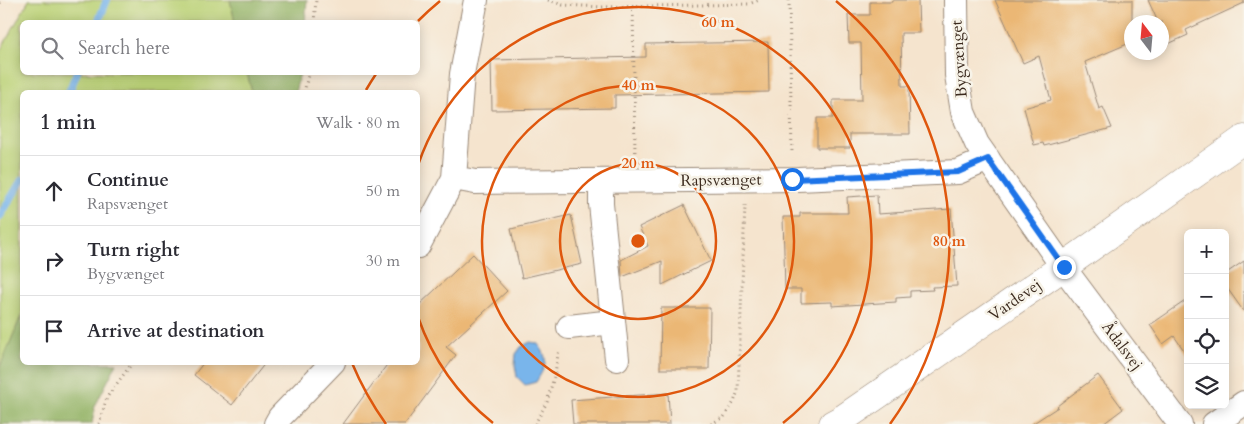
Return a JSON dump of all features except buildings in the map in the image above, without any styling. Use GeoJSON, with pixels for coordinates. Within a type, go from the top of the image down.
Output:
{"type":"FeatureCollection","features":[{"type":"Feature","properties":{"kind":"street"},"geometry":{"type":"LineString","coordinates":[[420,242],[454,178],[462,74],[476,0]]}},
{"type":"Feature","properties":{"kind":"street","name":"Bygvænget"},"geometry":{"type":"LineString","coordinates":[[956,0],[958,75],[963,112],[977,144],[1064,267]]}},
{"type":"Feature","properties":{"kind":"street","name":"Vardevej"},"geometry":{"type":"LineString","coordinates":[[834,424],[1064,267],[1244,139]]}},
{"type":"Feature","properties":{"kind":"street","name":"Rapsvænget"},"geometry":{"type":"LineString","coordinates":[[454,178],[476,182],[792,179],[958,172],[988,159]]}},
{"type":"Feature","properties":{"kind":"street"},"geometry":{"type":"LineString","coordinates":[[601,180],[601,204],[617,359]]}},
{"type":"Feature","properties":{"kind":"street","name":"Ådalsvej"},"geometry":{"type":"LineString","coordinates":[[1064,267],[1180,424]]}},
{"type":"Feature","properties":{"kind":"street"},"geometry":{"type":"LineString","coordinates":[[569,327],[613,322]]}},
{"type":"Feature","properties":{"kind":"street"},"geometry":{"type":"LineString","coordinates":[[276,424],[280,417],[330,365]]}},
{"type":"Feature","properties":{"kind":"street"},"geometry":{"type":"LineString","coordinates":[[1214,424],[1244,403]]}},
{"type":"Feature","properties":{"kind":"path"},"geometry":{"type":"LineString","coordinates":[[0,3],[3,0]]}},
{"type":"Feature","properties":{"kind":"path"},"geometry":{"type":"LineString","coordinates":[[314,20],[316,0]]}},
{"type":"Feature","properties":{"kind":"path"},"geometry":{"type":"LineString","coordinates":[[548,0],[563,5],[601,7],[749,4],[759,0]]}},
{"type":"Feature","properties":{"kind":"path"},"geometry":{"type":"LineString","coordinates":[[789,0],[792,179]]}},
{"type":"Feature","properties":{"kind":"path"},"geometry":{"type":"LineString","coordinates":[[632,6],[635,180]]}},
{"type":"Feature","properties":{"kind":"path"},"geometry":{"type":"LineString","coordinates":[[304,90],[308,75]]}},
{"type":"Feature","properties":{"kind":"path"},"geometry":{"type":"LineString","coordinates":[[711,424],[724,417],[734,402],[738,391],[746,179]]}},
{"type":"Feature","properties":{"kind":"path"},"geometry":{"type":"LineString","coordinates":[[535,424],[547,402],[561,337],[569,327]]}},
{"type":"Feature","properties":{"kind":"path"},"geometry":{"type":"LineString","coordinates":[[99,424],[107,397],[131,365]]}},
{"type":"Feature","properties":{"kind":"green space"},"geometry":{"type":"Polygon","coordinates":[[[29,0],[230,0],[235,20],[20,20],[20,75],[248,75],[251,90],[20,90],[20,319],[0,367],[0,51],[29,0]]]}},
{"type":"Feature","properties":{"kind":"green space"},"geometry":{"type":"Polygon","coordinates":[[[230,0],[307,0],[305,20],[235,20],[230,0]]]}},
{"type":"Feature","properties":{"kind":"green space"},"geometry":{"type":"Polygon","coordinates":[[[248,75],[299,75],[296,90],[252,90],[248,75]]]}},
{"type":"Feature","properties":{"kind":"green space"},"geometry":{"type":"Polygon","coordinates":[[[20,319],[20,365],[116,365],[95,406],[92,424],[0,424],[0,367],[20,319]]]}},
{"type":"Feature","properties":{"kind":"water"},"geometry":{"type":"Polygon","coordinates":[[[530,342],[537,343],[541,348],[544,353],[545,362],[536,382],[525,385],[517,377],[516,354],[521,347],[530,342]]]}},
{"type":"Feature","properties":{"kind":"waterway"},"geometry":{"type":"LineString","coordinates":[[99,20],[107,0]]}},
{"type":"Feature","properties":{"kind":"waterway"},"geometry":{"type":"LineString","coordinates":[[70,90],[76,75]]}},
{"type":"Feature","properties":{"kind":"waterway"},"geometry":{"type":"LineString","coordinates":[[0,216],[20,183]]}},
{"type":"Feature","properties":{"kind":"route"},"geometry":{"type":"LineString","coordinates":[[792,179],[958,172],[988,159],[1064,267]]}}]}
